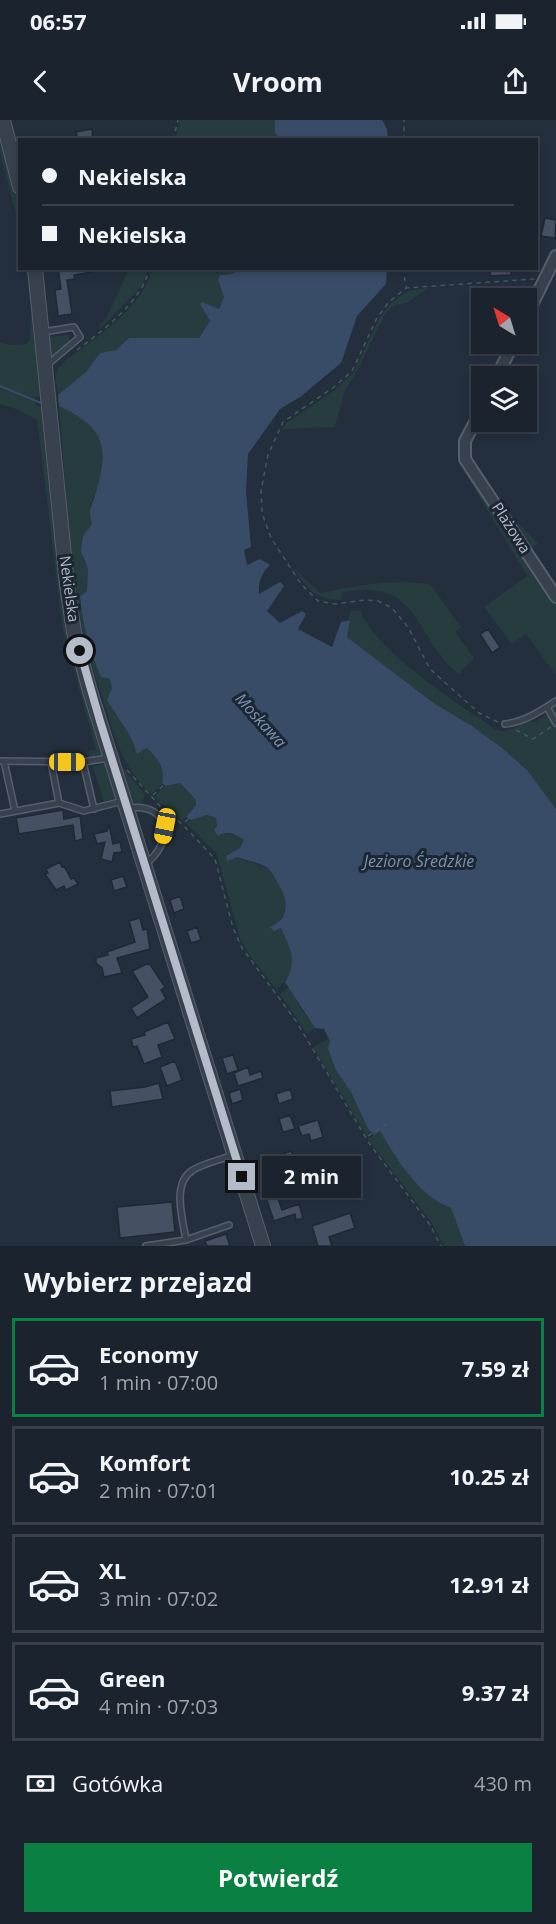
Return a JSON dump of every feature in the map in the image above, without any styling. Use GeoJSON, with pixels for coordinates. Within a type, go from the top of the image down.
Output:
{"type":"FeatureCollection","features":[{"type":"Feature","properties":{"kind":"street"},"geometry":{"type":"LineString","coordinates":[[3,120],[18,179]]}},
{"type":"Feature","properties":{"kind":"street"},"geometry":{"type":"LineString","coordinates":[[537,296],[556,256]]}},
{"type":"Feature","properties":{"kind":"street","name":"Nekielska"},"geometry":{"type":"LineString","coordinates":[[35,270],[67,585],[74,632],[263,1246]]}},
{"type":"Feature","properties":{"kind":"street","name":"Plażowa"},"geometry":{"type":"LineString","coordinates":[[471,430],[465,441],[465,459],[556,597]]}},
{"type":"Feature","properties":{"kind":"lane"},"geometry":{"type":"LineString","coordinates":[[42,332],[74,327],[80,337],[46,370]]}},
{"type":"Feature","properties":{"kind":"lane"},"geometry":{"type":"LineString","coordinates":[[505,724],[518,723],[556,701]]}},
{"type":"Feature","properties":{"kind":"lane"},"geometry":{"type":"LineString","coordinates":[[547,706],[556,724]]}},
{"type":"Feature","properties":{"kind":"lane"},"geometry":{"type":"LineString","coordinates":[[15,811],[2,761],[83,762],[111,757]]}},
{"type":"Feature","properties":{"kind":"lane"},"geometry":{"type":"LineString","coordinates":[[51,762],[59,803]]}},
{"type":"Feature","properties":{"kind":"lane"},"geometry":{"type":"LineString","coordinates":[[83,762],[94,809]]}},
{"type":"Feature","properties":{"kind":"lane"},"geometry":{"type":"LineString","coordinates":[[0,814],[59,803],[84,811],[126,804],[143,806],[160,816],[165,826],[157,852],[144,864]]}},
{"type":"Feature","properties":{"kind":"lane"},"geometry":{"type":"LineString","coordinates":[[186,1240],[180,1192],[182,1182],[192,1171],[235,1154]]}},
{"type":"Feature","properties":{"kind":"lane"},"geometry":{"type":"LineString","coordinates":[[146,1246],[186,1240],[229,1225]]}},
{"type":"Feature","properties":{"kind":"path"},"geometry":{"type":"LineString","coordinates":[[174,138],[178,120]]}},
{"type":"Feature","properties":{"kind":"path"},"geometry":{"type":"LineString","coordinates":[[404,120],[404,138]]}},
{"type":"Feature","properties":{"kind":"path"},"geometry":{"type":"LineString","coordinates":[[73,352],[109,324],[144,287],[148,270]]}},
{"type":"Feature","properties":{"kind":"path"},"geometry":{"type":"LineString","coordinates":[[403,270],[406,288]]}},
{"type":"Feature","properties":{"kind":"path"},"geometry":{"type":"LineString","coordinates":[[544,282],[531,278],[406,288],[388,303],[377,318],[352,371],[334,387],[283,422],[268,455],[261,492],[262,513],[271,538],[301,584],[318,600],[335,603],[378,601],[392,608],[408,627],[430,669],[479,712],[533,739],[556,724]]}},
{"type":"Feature","properties":{"kind":"path"},"geometry":{"type":"LineString","coordinates":[[124,765],[161,807],[183,825],[215,859],[233,928],[242,948],[296,1021],[369,1143],[430,1225],[441,1246]]}},
{"type":"Feature","properties":{"kind":"path"},"geometry":{"type":"LineString","coordinates":[[153,795],[165,784]]}},
{"type":"Feature","properties":{"kind":"path"},"geometry":{"type":"LineString","coordinates":[[185,822],[190,817]]}},
{"type":"Feature","properties":{"kind":"path"},"geometry":{"type":"LineString","coordinates":[[368,1136],[388,1123]]}},
{"type":"Feature","properties":{"kind":"green space"},"geometry":{"type":"Polygon","coordinates":[[[180,120],[275,120],[275,133],[280,138],[176,138],[180,120]]]}},
{"type":"Feature","properties":{"kind":"green space"},"geometry":{"type":"Polygon","coordinates":[[[0,123],[18,203],[18,223],[0,152],[0,123]]]}},
{"type":"Feature","properties":{"kind":"green space"},"geometry":{"type":"Polygon","coordinates":[[[26,270],[31,270],[43,396],[35,396],[36,405],[45,408],[58,533],[104,754],[89,758],[89,751],[96,750],[63,630],[37,420],[19,410],[0,404],[0,342],[10,345],[26,344],[30,339],[31,312],[26,270]]]}},
{"type":"Feature","properties":{"kind":"green space"},"geometry":{"type":"Polygon","coordinates":[[[129,270],[148,270],[142,286],[100,329],[98,327],[107,317],[129,270]]]}},
{"type":"Feature","properties":{"kind":"green space"},"geometry":{"type":"Polygon","coordinates":[[[152,270],[239,270],[232,274],[220,275],[218,280],[224,297],[219,309],[202,302],[210,321],[199,338],[129,338],[116,350],[100,353],[86,372],[58,395],[56,378],[61,365],[123,315],[142,293],[152,270]]]}},
{"type":"Feature","properties":{"kind":"green space"},"geometry":{"type":"Polygon","coordinates":[[[428,288],[407,303],[395,305],[386,312],[345,391],[335,427],[282,429],[285,424],[335,390],[353,373],[379,319],[390,304],[408,291],[428,288]]]}},
{"type":"Feature","properties":{"kind":"green space"},"geometry":{"type":"Polygon","coordinates":[[[69,335],[70,341],[48,360],[46,337],[69,335]]]}},
{"type":"Feature","properties":{"kind":"green space"},"geometry":{"type":"Polygon","coordinates":[[[59,406],[73,413],[93,429],[102,447],[98,488],[90,506],[92,524],[83,536],[83,559],[88,568],[87,591],[80,597],[81,607],[87,638],[101,677],[110,679],[112,688],[107,700],[132,739],[137,754],[146,748],[157,759],[164,774],[162,783],[151,794],[126,762],[121,751],[112,729],[84,634],[72,559],[59,406]]]}},
{"type":"Feature","properties":{"kind":"green space"},"geometry":{"type":"Polygon","coordinates":[[[459,442],[462,443],[534,573],[556,605],[556,675],[526,634],[512,644],[484,607],[527,576],[459,463],[459,442]]]}},
{"type":"Feature","properties":{"kind":"green space"},"geometry":{"type":"Polygon","coordinates":[[[470,458],[511,516],[538,544],[529,548],[470,458]]]}},
{"type":"Feature","properties":{"kind":"green space"},"geometry":{"type":"Polygon","coordinates":[[[294,568],[320,593],[362,585],[430,584],[461,627],[455,632],[474,658],[459,674],[444,659],[413,613],[388,593],[368,590],[343,592],[342,600],[325,598],[313,592],[294,568]]]}},
{"type":"Feature","properties":{"kind":"green space"},"geometry":{"type":"Polygon","coordinates":[[[360,610],[379,639],[394,654],[428,683],[493,728],[505,731],[530,719],[533,723],[547,715],[546,711],[556,705],[556,809],[527,770],[502,748],[472,726],[435,704],[347,637],[350,611],[360,610]]]}},
{"type":"Feature","properties":{"kind":"green space"},"geometry":{"type":"Polygon","coordinates":[[[119,763],[145,795],[141,803],[130,803],[119,763]]]}},
{"type":"Feature","properties":{"kind":"green space"},"geometry":{"type":"Polygon","coordinates":[[[109,765],[118,795],[104,802],[93,767],[109,765]]]}},
{"type":"Feature","properties":{"kind":"green space"},"geometry":{"type":"Polygon","coordinates":[[[180,783],[196,800],[196,805],[182,821],[154,797],[165,786],[180,783]]]}},
{"type":"Feature","properties":{"kind":"green space"},"geometry":{"type":"Polygon","coordinates":[[[207,815],[217,819],[217,826],[222,833],[237,835],[244,840],[240,848],[226,856],[237,857],[269,869],[285,893],[286,906],[283,916],[277,924],[271,926],[281,928],[289,945],[292,967],[284,982],[276,989],[240,939],[217,854],[187,824],[191,820],[207,815]]]}},
{"type":"Feature","properties":{"kind":"green space"},"geometry":{"type":"Polygon","coordinates":[[[290,987],[300,1007],[315,1028],[307,1034],[280,994],[290,987]]]}},
{"type":"Feature","properties":{"kind":"green space"},"geometry":{"type":"Polygon","coordinates":[[[329,1039],[336,1070],[351,1092],[371,1132],[366,1135],[313,1047],[329,1039]]]}},
{"type":"Feature","properties":{"kind":"green space"},"geometry":{"type":"Polygon","coordinates":[[[380,1131],[401,1165],[419,1186],[439,1202],[451,1208],[465,1246],[444,1246],[432,1223],[368,1139],[380,1131]]]}},
{"type":"Feature","properties":{"kind":"water"},"geometry":{"type":"Polygon","coordinates":[[[275,120],[382,120],[387,129],[388,138],[280,138],[275,133],[275,120]]]}},
{"type":"Feature","properties":{"kind":"water","name":"Jezioro Średzkie"},"geometry":{"type":"Polygon","coordinates":[[[239,270],[387,270],[386,284],[357,316],[341,363],[300,397],[280,409],[248,454],[246,492],[251,547],[244,550],[247,565],[260,559],[270,565],[261,578],[259,594],[280,582],[284,586],[267,611],[280,623],[302,611],[306,614],[298,629],[332,647],[341,622],[350,620],[347,637],[435,704],[472,726],[502,748],[527,770],[556,809],[556,1246],[465,1246],[451,1208],[439,1202],[419,1186],[401,1165],[380,1131],[374,1135],[368,1129],[351,1092],[336,1070],[328,1049],[330,1041],[324,1029],[315,1028],[285,982],[291,968],[290,949],[281,928],[274,931],[270,927],[282,918],[285,912],[285,899],[280,886],[265,866],[237,857],[227,861],[226,856],[240,848],[244,840],[225,833],[218,836],[214,830],[217,826],[216,818],[207,815],[191,820],[186,817],[196,805],[196,800],[180,783],[165,786],[162,783],[163,773],[160,763],[146,748],[137,754],[130,736],[107,700],[112,688],[110,679],[101,677],[90,648],[80,596],[87,591],[88,569],[81,551],[83,536],[92,524],[90,510],[101,473],[102,448],[93,429],[73,413],[59,406],[58,395],[86,372],[100,353],[116,350],[129,338],[199,338],[210,321],[200,304],[202,302],[219,309],[224,297],[218,280],[220,275],[232,274],[239,270]]]}},
{"type":"Feature","properties":{"kind":"building"},"geometry":{"type":"Polygon","coordinates":[[[92,129],[93,138],[78,138],[76,132],[92,129]]]}},
{"type":"Feature","properties":{"kind":"building"},"geometry":{"type":"Polygon","coordinates":[[[545,218],[556,220],[555,238],[541,236],[545,218]]]}},
{"type":"Feature","properties":{"kind":"building"},"geometry":{"type":"Polygon","coordinates":[[[58,270],[90,270],[91,272],[74,275],[75,279],[67,280],[72,314],[58,316],[55,290],[61,289],[58,270]]]}},
{"type":"Feature","properties":{"kind":"building"},"geometry":{"type":"Polygon","coordinates":[[[490,270],[511,270],[511,275],[490,276],[490,270]]]}},
{"type":"Feature","properties":{"kind":"building"},"geometry":{"type":"Polygon","coordinates":[[[488,629],[500,647],[492,653],[480,634],[488,629]]]}},
{"type":"Feature","properties":{"kind":"building"},"geometry":{"type":"Polygon","coordinates":[[[63,810],[64,819],[80,816],[83,839],[75,841],[73,825],[19,834],[16,818],[63,810]]]}},
{"type":"Feature","properties":{"kind":"building"},"geometry":{"type":"Polygon","coordinates":[[[109,824],[113,844],[120,842],[122,852],[114,853],[112,862],[101,859],[105,842],[97,844],[94,834],[107,831],[109,824]]]}},
{"type":"Feature","properties":{"kind":"building"},"geometry":{"type":"Polygon","coordinates":[[[60,862],[71,879],[74,878],[78,884],[66,890],[64,886],[56,890],[45,874],[48,873],[46,869],[60,862]]]}},
{"type":"Feature","properties":{"kind":"building"},"geometry":{"type":"Polygon","coordinates":[[[123,876],[127,887],[114,891],[111,880],[123,876]]]}},
{"type":"Feature","properties":{"kind":"building"},"geometry":{"type":"Polygon","coordinates":[[[180,896],[184,909],[174,913],[170,900],[180,896]]]}},
{"type":"Feature","properties":{"kind":"building"},"geometry":{"type":"Polygon","coordinates":[[[140,918],[143,930],[147,929],[150,949],[117,958],[122,973],[104,977],[102,968],[96,963],[96,958],[135,942],[129,921],[140,918]]]}},
{"type":"Feature","properties":{"kind":"building"},"geometry":{"type":"Polygon","coordinates":[[[197,927],[201,940],[191,943],[187,931],[197,927]]]}},
{"type":"Feature","properties":{"kind":"building"},"geometry":{"type":"Polygon","coordinates":[[[149,963],[165,987],[161,990],[166,999],[137,1018],[131,1008],[148,997],[132,971],[149,963]]]}},
{"type":"Feature","properties":{"kind":"building"},"geometry":{"type":"Polygon","coordinates":[[[168,1022],[175,1039],[158,1045],[162,1057],[144,1064],[137,1046],[133,1047],[131,1039],[145,1035],[144,1032],[168,1022]]]}},
{"type":"Feature","properties":{"kind":"building"},"geometry":{"type":"Polygon","coordinates":[[[233,1055],[238,1070],[227,1074],[222,1058],[233,1055]]]}},
{"type":"Feature","properties":{"kind":"building"},"geometry":{"type":"Polygon","coordinates":[[[175,1061],[182,1080],[167,1086],[160,1067],[175,1061]]]}},
{"type":"Feature","properties":{"kind":"building"},"geometry":{"type":"Polygon","coordinates":[[[248,1067],[250,1075],[261,1071],[263,1078],[238,1086],[234,1073],[248,1067]]]}},
{"type":"Feature","properties":{"kind":"building"},"geometry":{"type":"Polygon","coordinates":[[[159,1083],[163,1099],[112,1107],[110,1091],[159,1083]]]}},
{"type":"Feature","properties":{"kind":"building"},"geometry":{"type":"Polygon","coordinates":[[[240,1089],[243,1100],[232,1104],[229,1093],[240,1089]]]}},
{"type":"Feature","properties":{"kind":"building"},"geometry":{"type":"Polygon","coordinates":[[[290,1089],[293,1099],[279,1104],[276,1094],[290,1089]]]}},
{"type":"Feature","properties":{"kind":"building"},"geometry":{"type":"Polygon","coordinates":[[[290,1115],[295,1129],[283,1132],[279,1119],[290,1115]]]}},
{"type":"Feature","properties":{"kind":"building"},"geometry":{"type":"Polygon","coordinates":[[[318,1120],[323,1137],[311,1141],[309,1134],[302,1136],[298,1126],[318,1120]]]}},
{"type":"Feature","properties":{"kind":"building"},"geometry":{"type":"Polygon","coordinates":[[[291,1151],[301,1175],[290,1178],[283,1154],[291,1151]]]}},
{"type":"Feature","properties":{"kind":"building"},"geometry":{"type":"Polygon","coordinates":[[[319,1157],[325,1173],[315,1177],[310,1160],[319,1157]]]}},
{"type":"Feature","properties":{"kind":"building"},"geometry":{"type":"Polygon","coordinates":[[[275,1189],[282,1210],[299,1204],[303,1218],[296,1220],[295,1214],[274,1221],[264,1192],[275,1189]]]}},
{"type":"Feature","properties":{"kind":"building"},"geometry":{"type":"Polygon","coordinates":[[[172,1202],[175,1232],[120,1238],[117,1207],[172,1202]]]}},
{"type":"Feature","properties":{"kind":"building"},"geometry":{"type":"Polygon","coordinates":[[[350,1213],[355,1228],[329,1237],[332,1246],[318,1246],[312,1226],[350,1213]]]}},
{"type":"Feature","properties":{"kind":"building"},"geometry":{"type":"Polygon","coordinates":[[[226,1234],[230,1246],[207,1246],[205,1241],[226,1234]]]}},
{"type":"Feature","properties":{"kind":"waterway"},"geometry":{"type":"LineString","coordinates":[[0,386],[41,403]]}},
{"type":"Feature","properties":{"kind":"route"},"geometry":{"type":"LineString","coordinates":[[80,651],[90,691],[242,1177]]}},
{"type":"Feature","properties":{"kind":"water label","name":"Moskawa"},"geometry":{"type":"Point","coordinates":[261,720]}}]}
